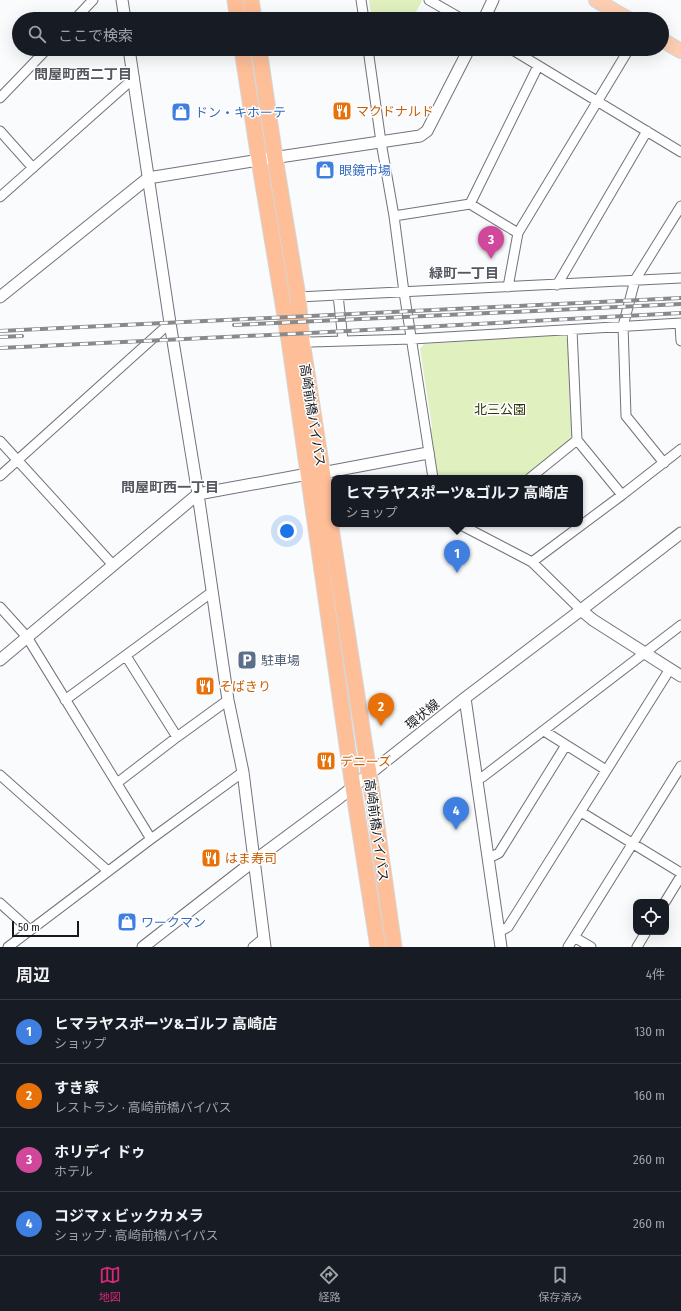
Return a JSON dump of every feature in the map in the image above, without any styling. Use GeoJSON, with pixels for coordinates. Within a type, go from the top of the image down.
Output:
{"type":"FeatureCollection","features":[{"type":"Feature","properties":{"kind":"highway"},"geometry":{"type":"LineString","coordinates":[[235,0],[237,12]]}},
{"type":"Feature","properties":{"kind":"highway"},"geometry":{"type":"LineString","coordinates":[[251,0],[253,12]]}},
{"type":"Feature","properties":{"kind":"highway","name":"高崎前橋バイパス"},"geometry":{"type":"LineString","coordinates":[[243,56],[288,340],[315,474],[369,775],[394,947]]}},
{"type":"Feature","properties":{"kind":"highway","name":"高崎前橋バイパス"},"geometry":{"type":"LineString","coordinates":[[260,56],[298,297],[315,474],[353,787],[378,947]]}},
{"type":"Feature","properties":{"kind":"main road"},"geometry":{"type":"LineString","coordinates":[[596,0],[616,12]]}},
{"type":"Feature","properties":{"kind":"main road"},"geometry":{"type":"LineString","coordinates":[[669,44],[681,51]]}},
{"type":"Feature","properties":{"kind":"street"},"geometry":{"type":"LineString","coordinates":[[82,12],[93,0]]}},
{"type":"Feature","properties":{"kind":"street"},"geometry":{"type":"LineString","coordinates":[[122,0],[124,12]]}},
{"type":"Feature","properties":{"kind":"street"},"geometry":{"type":"LineString","coordinates":[[361,0],[363,12]]}},
{"type":"Feature","properties":{"kind":"street"},"geometry":{"type":"LineString","coordinates":[[429,0],[450,12]]}},
{"type":"Feature","properties":{"kind":"street"},"geometry":{"type":"LineString","coordinates":[[487,12],[493,0]]}},
{"type":"Feature","properties":{"kind":"street"},"geometry":{"type":"LineString","coordinates":[[0,98],[40,56]]}},
{"type":"Feature","properties":{"kind":"street"},"geometry":{"type":"LineString","coordinates":[[131,56],[148,178],[198,494],[228,700],[243,772],[264,942],[253,947]]}},
{"type":"Feature","properties":{"kind":"street"},"geometry":{"type":"LineString","coordinates":[[369,56],[432,475]]}},
{"type":"Feature","properties":{"kind":"street"},"geometry":{"type":"LineString","coordinates":[[0,297],[148,178],[420,136],[427,131],[465,56]]}},
{"type":"Feature","properties":{"kind":"street"},"geometry":{"type":"LineString","coordinates":[[522,56],[681,152]]}},
{"type":"Feature","properties":{"kind":"street"},"geometry":{"type":"LineString","coordinates":[[508,287],[518,233],[625,56]]}},
{"type":"Feature","properties":{"kind":"street"},"geometry":{"type":"LineString","coordinates":[[470,204],[538,66]]}},
{"type":"Feature","properties":{"kind":"street"},"geometry":{"type":"LineString","coordinates":[[0,197],[134,78]]}},
{"type":"Feature","properties":{"kind":"street"},"geometry":{"type":"LineString","coordinates":[[0,131],[33,168]]}},
{"type":"Feature","properties":{"kind":"street"},"geometry":{"type":"LineString","coordinates":[[557,285],[647,131]]}},
{"type":"Feature","properties":{"kind":"street"},"geometry":{"type":"LineString","coordinates":[[394,216],[470,204],[518,233]]}},
{"type":"Feature","properties":{"kind":"street"},"geometry":{"type":"LineString","coordinates":[[664,463],[626,416],[623,326],[635,280],[681,206]]}},
{"type":"Feature","properties":{"kind":"street"},"geometry":{"type":"LineString","coordinates":[[298,297],[681,278]]}},
{"type":"Feature","properties":{"kind":"street"},"geometry":{"type":"LineString","coordinates":[[338,296],[343,340]]}},
{"type":"Feature","properties":{"kind":"street"},"geometry":{"type":"LineString","coordinates":[[0,476],[170,323]]}},
{"type":"Feature","properties":{"kind":"street"},"geometry":{"type":"LineString","coordinates":[[302,341],[412,339],[680,324],[681,341]]}},
{"type":"Feature","properties":{"kind":"street"},"geometry":{"type":"LineString","coordinates":[[572,330],[577,440],[622,495]]}},
{"type":"Feature","properties":{"kind":"street"},"geometry":{"type":"LineString","coordinates":[[534,475],[577,440]]}},
{"type":"Feature","properties":{"kind":"street"},"geometry":{"type":"LineString","coordinates":[[0,441],[113,565]]}},
{"type":"Feature","properties":{"kind":"street"},"geometry":{"type":"LineString","coordinates":[[583,524],[681,450]]}},
{"type":"Feature","properties":{"kind":"street"},"geometry":{"type":"LineString","coordinates":[[0,660],[198,494],[428,453]]}},
{"type":"Feature","properties":{"kind":"street"},"geometry":{"type":"LineString","coordinates":[[473,527],[532,562],[593,620],[681,676]]}},
{"type":"Feature","properties":{"kind":"street"},"geometry":{"type":"LineString","coordinates":[[532,562],[579,527]]}},
{"type":"Feature","properties":{"kind":"street","name":"環状線"},"geometry":{"type":"LineString","coordinates":[[143,947],[255,860],[369,775],[465,698],[681,533]]}},
{"type":"Feature","properties":{"kind":"street"},"geometry":{"type":"LineString","coordinates":[[65,700],[212,592]]}},
{"type":"Feature","properties":{"kind":"street"},"geometry":{"type":"LineString","coordinates":[[0,607],[27,637],[151,839]]}},
{"type":"Feature","properties":{"kind":"street"},"geometry":{"type":"LineString","coordinates":[[477,780],[544,731],[681,625]]}},
{"type":"Feature","properties":{"kind":"street"},"geometry":{"type":"LineString","coordinates":[[126,656],[177,737]]}},
{"type":"Feature","properties":{"kind":"street"},"geometry":{"type":"LineString","coordinates":[[499,932],[508,927],[670,669]]}},
{"type":"Feature","properties":{"kind":"street"},"geometry":{"type":"LineString","coordinates":[[465,698],[501,947]]}},
{"type":"Feature","properties":{"kind":"street"},"geometry":{"type":"LineString","coordinates":[[117,784],[177,737],[228,700]]}},
{"type":"Feature","properties":{"kind":"street"},"geometry":{"type":"LineString","coordinates":[[544,731],[606,770]]}},
{"type":"Feature","properties":{"kind":"street"},"geometry":{"type":"LineString","coordinates":[[489,858],[499,853],[566,745]]}},
{"type":"Feature","properties":{"kind":"street"},"geometry":{"type":"LineString","coordinates":[[568,947],[681,766]]}},
{"type":"Feature","properties":{"kind":"street"},"geometry":{"type":"LineString","coordinates":[[8,947],[108,871],[243,772]]}},
{"type":"Feature","properties":{"kind":"street"},"geometry":{"type":"LineString","coordinates":[[0,775],[108,871]]}},
{"type":"Feature","properties":{"kind":"street"},"geometry":{"type":"LineString","coordinates":[[581,812],[633,843],[681,875],[667,899]]}},
{"type":"Feature","properties":{"kind":"street"},"geometry":{"type":"LineString","coordinates":[[0,903],[30,930]]}},
{"type":"Feature","properties":{"kind":"street"},"geometry":{"type":"LineString","coordinates":[[637,947],[644,935]]}},
{"type":"Feature","properties":{"kind":"street"},"geometry":{"type":"LineString","coordinates":[[574,937],[591,947]]}},
{"type":"Feature","properties":{"kind":"green space"},"geometry":{"type":"Polygon","coordinates":[[[369,0],[422,1],[416,12],[371,12],[369,0]]]}},
{"type":"Feature","properties":{"kind":"green space","name":"北三公園"},"geometry":{"type":"Polygon","coordinates":[[[564,335],[568,340],[574,434],[571,439],[528,475],[437,475],[430,432],[432,427],[420,349],[424,344],[564,335]]]}},
{"type":"Feature","properties":{"kind":"railway"},"geometry":{"type":"LineString","coordinates":[[0,331],[681,298]]}},
{"type":"Feature","properties":{"kind":"railway"},"geometry":{"type":"LineString","coordinates":[[234,325],[681,304]]}},
{"type":"Feature","properties":{"kind":"railway"},"geometry":{"type":"LineString","coordinates":[[0,348],[681,313]]}},
{"type":"Feature","properties":{"kind":"railway"},"geometry":{"type":"LineString","coordinates":[[0,337],[22,336]]}},
{"type":"Feature","properties":{"kind":"place","name":"マクドナルド"},"geometry":{"type":"Point","coordinates":[342,111]}},
{"type":"Feature","properties":{"kind":"place","name":"ドン・キホーテ"},"geometry":{"type":"Point","coordinates":[181,112]}},
{"type":"Feature","properties":{"kind":"place","name":"眼鏡市場"},"geometry":{"type":"Point","coordinates":[325,170]}},
{"type":"Feature","properties":{"kind":"place","name":"ホリディ ドゥ"},"geometry":{"type":"Point","coordinates":[491,259]}},
{"type":"Feature","properties":{"kind":"place","name":"ヒマラヤスポーツ&ゴルフ 高崎店"},"geometry":{"type":"Point","coordinates":[457,573]}},
{"type":"Feature","properties":{"kind":"place","name":"駐車場"},"geometry":{"type":"Point","coordinates":[247,660]}},
{"type":"Feature","properties":{"kind":"place","name":"そばきり"},"geometry":{"type":"Point","coordinates":[205,686]}},
{"type":"Feature","properties":{"kind":"place","name":"すき家"},"geometry":{"type":"Point","coordinates":[381,726]}},
{"type":"Feature","properties":{"kind":"place","name":"デニーズ"},"geometry":{"type":"Point","coordinates":[326,761]}},
{"type":"Feature","properties":{"kind":"place","name":"コジマｘビックカメラ"},"geometry":{"type":"Point","coordinates":[456,830]}},
{"type":"Feature","properties":{"kind":"place","name":"はま寿司"},"geometry":{"type":"Point","coordinates":[211,858]}},
{"type":"Feature","properties":{"kind":"place","name":"ワークマン"},"geometry":{"type":"Point","coordinates":[127,922]}},
{"type":"Feature","properties":{"kind":"district","name":"問屋町西二丁目"},"geometry":{"type":"Point","coordinates":[83,74]}},
{"type":"Feature","properties":{"kind":"district","name":"緑町一丁目"},"geometry":{"type":"Point","coordinates":[464,273]}},
{"type":"Feature","properties":{"kind":"district","name":"問屋町西一丁目"},"geometry":{"type":"Point","coordinates":[170,487]}}]}
